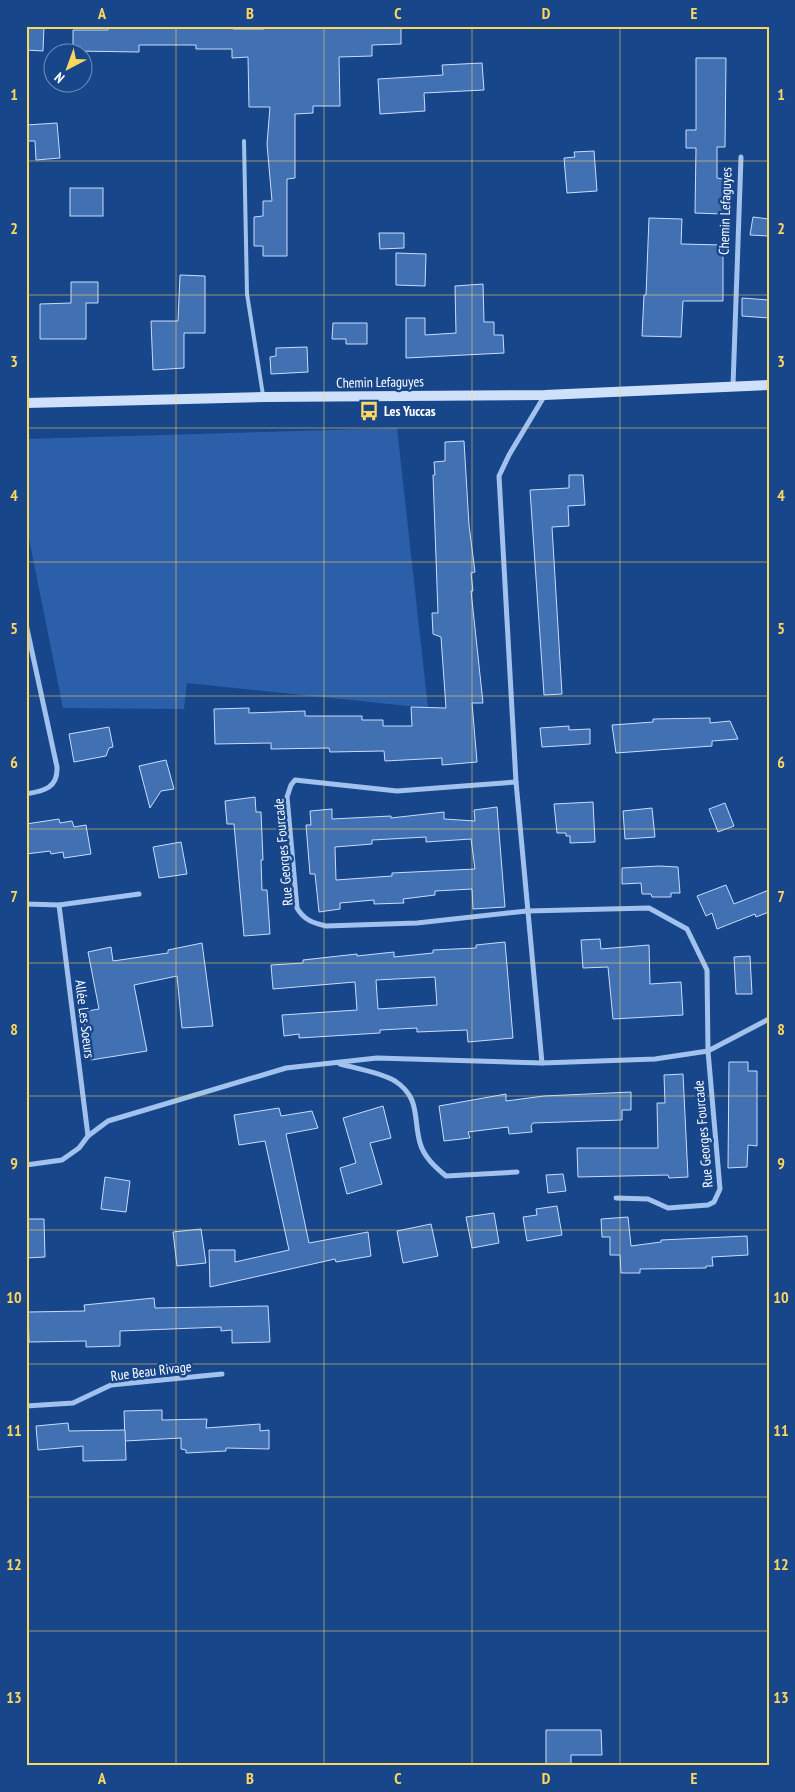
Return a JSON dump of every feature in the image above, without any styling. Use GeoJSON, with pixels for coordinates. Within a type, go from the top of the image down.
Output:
{"type":"FeatureCollection","features":[{"type":"Feature","properties":{"kind":"main road","name":"Chemin Lefaguyes"},"geometry":{"type":"LineString","coordinates":[[26,403],[263,397],[545,395],[769,384]]}},
{"type":"Feature","properties":{"kind":"street","name":"Chemin Lefaguyes"},"geometry":{"type":"LineString","coordinates":[[733,386],[741,157]]}},
{"type":"Feature","properties":{"kind":"street"},"geometry":{"type":"LineString","coordinates":[[542,1063],[516,782],[499,476],[509,455],[545,395]]}},
{"type":"Feature","properties":{"kind":"street"},"geometry":{"type":"LineString","coordinates":[[26,624],[58,777],[51,787],[44,792],[26,794]]}},
{"type":"Feature","properties":{"kind":"street","name":"Rue Georges Fourcade"},"geometry":{"type":"LineString","coordinates":[[516,782],[397,791],[295,780],[287,797],[297,908],[302,916],[312,922],[326,926],[417,923],[527,911],[648,908],[687,929],[707,970],[708,1051],[720,1189],[714,1202],[708,1205],[668,1208],[648,1199],[616,1198]]}},
{"type":"Feature","properties":{"kind":"street"},"geometry":{"type":"LineString","coordinates":[[26,904],[59,905],[139,894]]}},
{"type":"Feature","properties":{"kind":"street","name":"Allée Les Soeurs"},"geometry":{"type":"LineString","coordinates":[[59,905],[88,1136]]}},
{"type":"Feature","properties":{"kind":"street"},"geometry":{"type":"LineString","coordinates":[[26,1165],[62,1160],[79,1148],[88,1136],[108,1121],[286,1068],[377,1058],[542,1063],[655,1059],[708,1051],[769,1020]]}},
{"type":"Feature","properties":{"kind":"street"},"geometry":{"type":"LineString","coordinates":[[337,1063],[394,1081],[408,1092],[415,1105],[420,1144],[435,1168],[446,1176],[517,1172]]}},
{"type":"Feature","properties":{"kind":"street","name":"Rue Beau Rivage"},"geometry":{"type":"LineString","coordinates":[[26,1406],[73,1403],[111,1385],[222,1374]]}},
{"type":"Feature","properties":{"kind":"lane"},"geometry":{"type":"LineString","coordinates":[[244,141],[247,294],[263,397]]}},
{"type":"Feature","properties":{"kind":"shaded area"},"geometry":{"type":"Polygon","coordinates":[[[397,428],[428,708],[187,683],[184,709],[63,708],[26,524],[26,439],[397,428]]]}},
{"type":"Feature","properties":{"kind":"building"},"geometry":{"type":"Polygon","coordinates":[[[26,26],[44,26],[42,51],[26,50],[26,26]]]}},
{"type":"Feature","properties":{"kind":"building"},"geometry":{"type":"Polygon","coordinates":[[[108,26],[233,26],[233,29],[264,29],[264,26],[401,26],[401,44],[372,45],[372,56],[339,57],[340,106],[313,106],[313,113],[295,114],[295,178],[287,179],[287,256],[263,256],[263,246],[254,246],[254,217],[263,216],[263,201],[272,201],[267,144],[270,107],[249,107],[248,57],[232,58],[232,49],[196,49],[196,45],[139,45],[139,52],[92,51],[92,42],[73,42],[73,30],[108,30],[108,26]]]}},
{"type":"Feature","properties":{"kind":"building"},"geometry":{"type":"Polygon","coordinates":[[[696,58],[726,58],[725,147],[717,147],[717,178],[723,179],[723,214],[695,213],[696,148],[686,148],[686,130],[696,130],[696,58]]]}},
{"type":"Feature","properties":{"kind":"building"},"geometry":{"type":"Polygon","coordinates":[[[482,63],[484,90],[424,93],[425,111],[380,114],[378,79],[443,75],[442,65],[482,63]]]}},
{"type":"Feature","properties":{"kind":"building"},"geometry":{"type":"Polygon","coordinates":[[[57,123],[60,158],[36,160],[35,141],[27,141],[26,125],[57,123]]]}},
{"type":"Feature","properties":{"kind":"building"},"geometry":{"type":"Polygon","coordinates":[[[594,151],[597,191],[567,193],[564,158],[575,157],[574,152],[594,151]]]}},
{"type":"Feature","properties":{"kind":"building"},"geometry":{"type":"Polygon","coordinates":[[[70,188],[103,188],[103,216],[70,216],[70,188]]]}},
{"type":"Feature","properties":{"kind":"building"},"geometry":{"type":"Polygon","coordinates":[[[753,217],[769,219],[769,236],[750,235],[753,217]]]}},
{"type":"Feature","properties":{"kind":"building"},"geometry":{"type":"Polygon","coordinates":[[[649,218],[682,219],[681,244],[723,245],[723,301],[683,301],[681,337],[642,336],[644,295],[646,295],[649,218]]]}},
{"type":"Feature","properties":{"kind":"building"},"geometry":{"type":"Polygon","coordinates":[[[379,233],[404,233],[404,248],[380,249],[379,233]]]}},
{"type":"Feature","properties":{"kind":"building"},"geometry":{"type":"Polygon","coordinates":[[[396,253],[426,254],[425,286],[396,285],[396,253]]]}},
{"type":"Feature","properties":{"kind":"building"},"geometry":{"type":"Polygon","coordinates":[[[180,275],[205,276],[205,333],[184,333],[184,368],[153,370],[151,321],[178,321],[180,275]]]}},
{"type":"Feature","properties":{"kind":"building"},"geometry":{"type":"Polygon","coordinates":[[[71,282],[98,282],[98,303],[86,303],[86,339],[40,339],[40,304],[71,303],[71,282]]]}},
{"type":"Feature","properties":{"kind":"building"},"geometry":{"type":"Polygon","coordinates":[[[483,284],[484,322],[494,322],[494,335],[503,335],[504,353],[406,358],[406,318],[425,318],[425,335],[456,333],[455,286],[483,284]]]}},
{"type":"Feature","properties":{"kind":"building"},"geometry":{"type":"Polygon","coordinates":[[[742,298],[769,300],[769,318],[742,316],[742,298]]]}},
{"type":"Feature","properties":{"kind":"building"},"geometry":{"type":"Polygon","coordinates":[[[333,323],[367,323],[367,344],[346,344],[346,339],[332,339],[333,323]]]}},
{"type":"Feature","properties":{"kind":"building"},"geometry":{"type":"Polygon","coordinates":[[[307,347],[308,372],[271,374],[270,357],[276,356],[276,348],[307,347]]]}},
{"type":"Feature","properties":{"kind":"building"},"geometry":{"type":"Polygon","coordinates":[[[464,441],[469,525],[475,572],[471,573],[473,591],[471,591],[483,703],[472,703],[477,762],[442,765],[442,758],[385,761],[384,751],[330,752],[329,748],[271,749],[271,743],[215,744],[214,709],[249,708],[249,713],[305,711],[305,716],[362,716],[362,720],[383,720],[383,726],[412,726],[411,707],[446,708],[441,637],[433,634],[432,613],[438,613],[433,475],[435,475],[434,462],[445,461],[445,442],[464,441]]]}},
{"type":"Feature","properties":{"kind":"building"},"geometry":{"type":"Polygon","coordinates":[[[569,475],[583,475],[585,505],[568,506],[569,526],[552,527],[562,694],[544,695],[530,490],[569,488],[569,475]]]}},
{"type":"Feature","properties":{"kind":"building"},"geometry":{"type":"Polygon","coordinates":[[[710,718],[710,723],[730,721],[738,739],[712,741],[712,746],[616,753],[612,725],[653,722],[653,719],[710,718]]]}},
{"type":"Feature","properties":{"kind":"building"},"geometry":{"type":"Polygon","coordinates":[[[569,726],[569,730],[590,729],[590,744],[542,747],[540,728],[569,726]]]}},
{"type":"Feature","properties":{"kind":"building"},"geometry":{"type":"Polygon","coordinates":[[[109,727],[113,747],[109,748],[106,756],[74,762],[69,734],[109,727]]]}},
{"type":"Feature","properties":{"kind":"building"},"geometry":{"type":"Polygon","coordinates":[[[166,760],[174,789],[161,791],[150,808],[139,766],[166,760]]]}},
{"type":"Feature","properties":{"kind":"building"},"geometry":{"type":"Polygon","coordinates":[[[255,797],[256,812],[261,812],[262,890],[267,890],[270,934],[244,936],[234,824],[227,824],[225,801],[255,797]]]}},
{"type":"Feature","properties":{"kind":"building"},"geometry":{"type":"Polygon","coordinates":[[[593,802],[595,842],[570,843],[570,836],[566,836],[566,833],[557,833],[554,804],[593,802]]]}},
{"type":"Feature","properties":{"kind":"building"},"geometry":{"type":"Polygon","coordinates":[[[725,803],[734,826],[718,832],[709,809],[725,803]]]}},
{"type":"Feature","properties":{"kind":"building"},"geometry":{"type":"Polygon","coordinates":[[[497,807],[505,907],[473,909],[472,889],[435,891],[435,895],[403,899],[404,903],[374,904],[374,900],[340,903],[340,909],[319,912],[315,874],[310,874],[306,825],[311,825],[310,811],[332,809],[332,819],[391,816],[391,818],[444,812],[444,819],[475,821],[474,810],[497,807]],[[426,837],[372,840],[372,844],[335,847],[336,880],[392,876],[392,873],[475,869],[471,839],[426,842],[426,837]]]}},
{"type":"Feature","properties":{"kind":"building"},"geometry":{"type":"Polygon","coordinates":[[[652,808],[655,837],[625,839],[623,811],[652,808]]]}},
{"type":"Feature","properties":{"kind":"building"},"geometry":{"type":"Polygon","coordinates":[[[59,819],[60,823],[72,821],[74,827],[86,825],[91,854],[64,858],[63,852],[51,854],[50,851],[26,854],[26,824],[59,819]]]}},
{"type":"Feature","properties":{"kind":"building"},"geometry":{"type":"Polygon","coordinates":[[[181,842],[187,874],[159,878],[153,847],[181,842]]]}},
{"type":"Feature","properties":{"kind":"building"},"geometry":{"type":"Polygon","coordinates":[[[678,867],[680,893],[671,893],[671,897],[652,897],[651,894],[642,894],[641,883],[622,884],[622,868],[678,867]]]}},
{"type":"Feature","properties":{"kind":"building"},"geometry":{"type":"Polygon","coordinates":[[[726,885],[734,904],[769,890],[769,912],[756,917],[755,914],[717,929],[712,913],[706,916],[697,896],[726,885]]]}},
{"type":"Feature","properties":{"kind":"building"},"geometry":{"type":"Polygon","coordinates":[[[600,939],[601,949],[649,945],[650,984],[681,982],[683,1015],[613,1019],[608,967],[583,968],[581,940],[600,939]]]}},
{"type":"Feature","properties":{"kind":"building"},"geometry":{"type":"Polygon","coordinates":[[[505,942],[513,1038],[468,1042],[467,1030],[417,1032],[417,1028],[380,1030],[380,1033],[299,1038],[299,1034],[284,1036],[282,1015],[357,1010],[355,982],[273,989],[271,965],[303,963],[303,960],[357,954],[357,956],[394,952],[394,957],[433,953],[433,950],[476,948],[476,945],[505,942]],[[435,977],[376,980],[378,1009],[437,1005],[435,977]]]}},
{"type":"Feature","properties":{"kind":"building"},"geometry":{"type":"Polygon","coordinates":[[[202,943],[213,1026],[182,1028],[177,976],[134,985],[147,1051],[91,1060],[82,1012],[99,1009],[88,952],[111,947],[113,961],[168,953],[168,950],[202,943]]]}},
{"type":"Feature","properties":{"kind":"building"},"geometry":{"type":"Polygon","coordinates":[[[750,956],[752,994],[736,994],[734,957],[750,956]]]}},
{"type":"Feature","properties":{"kind":"building"},"geometry":{"type":"Polygon","coordinates":[[[729,1062],[748,1062],[748,1071],[757,1071],[757,1146],[748,1145],[747,1167],[728,1168],[729,1062]]]}},
{"type":"Feature","properties":{"kind":"building"},"geometry":{"type":"Polygon","coordinates":[[[683,1074],[688,1177],[669,1178],[668,1175],[578,1177],[577,1148],[658,1148],[657,1103],[665,1103],[664,1075],[683,1074]]]}},
{"type":"Feature","properties":{"kind":"building"},"geometry":{"type":"Polygon","coordinates":[[[631,1092],[631,1110],[622,1110],[622,1120],[533,1123],[531,1126],[532,1132],[509,1134],[508,1127],[468,1132],[470,1138],[444,1141],[439,1106],[506,1094],[506,1101],[544,1096],[631,1092]]]}},
{"type":"Feature","properties":{"kind":"building"},"geometry":{"type":"Polygon","coordinates":[[[383,1106],[391,1138],[370,1143],[382,1184],[347,1194],[340,1168],[356,1163],[343,1118],[383,1106]]]}},
{"type":"Feature","properties":{"kind":"building"},"geometry":{"type":"Polygon","coordinates":[[[279,1108],[281,1116],[312,1111],[318,1128],[286,1134],[309,1243],[368,1232],[371,1256],[336,1262],[335,1259],[210,1287],[209,1250],[235,1250],[235,1262],[289,1250],[265,1141],[239,1145],[234,1115],[279,1108]]]}},
{"type":"Feature","properties":{"kind":"building"},"geometry":{"type":"Polygon","coordinates":[[[563,1174],[566,1191],[548,1193],[546,1175],[563,1174]]]}},
{"type":"Feature","properties":{"kind":"building"},"geometry":{"type":"Polygon","coordinates":[[[105,1177],[130,1181],[126,1212],[101,1209],[105,1177]]]}},
{"type":"Feature","properties":{"kind":"building"},"geometry":{"type":"Polygon","coordinates":[[[557,1206],[562,1235],[527,1241],[523,1217],[537,1215],[536,1209],[557,1206]]]}},
{"type":"Feature","properties":{"kind":"building"},"geometry":{"type":"Polygon","coordinates":[[[494,1213],[499,1243],[472,1248],[466,1217],[494,1213]]]}},
{"type":"Feature","properties":{"kind":"building"},"geometry":{"type":"Polygon","coordinates":[[[628,1217],[631,1246],[661,1242],[661,1240],[747,1236],[748,1255],[712,1257],[713,1266],[706,1266],[706,1268],[640,1269],[640,1273],[621,1273],[620,1255],[610,1255],[610,1237],[602,1237],[601,1219],[628,1217]]]}},
{"type":"Feature","properties":{"kind":"building"},"geometry":{"type":"Polygon","coordinates":[[[26,1219],[44,1219],[45,1257],[26,1258],[26,1219]]]}},
{"type":"Feature","properties":{"kind":"building"},"geometry":{"type":"Polygon","coordinates":[[[431,1224],[438,1256],[403,1263],[397,1231],[431,1224]]]}},
{"type":"Feature","properties":{"kind":"building"},"geometry":{"type":"Polygon","coordinates":[[[201,1229],[206,1263],[177,1266],[173,1232],[201,1229]]]}},
{"type":"Feature","properties":{"kind":"building"},"geometry":{"type":"Polygon","coordinates":[[[154,1298],[155,1308],[268,1306],[270,1342],[232,1343],[232,1330],[221,1331],[221,1327],[120,1331],[120,1346],[86,1347],[86,1341],[29,1342],[28,1312],[85,1311],[84,1305],[154,1298]]]}},
{"type":"Feature","properties":{"kind":"building"},"geometry":{"type":"Polygon","coordinates":[[[162,1410],[162,1420],[207,1419],[206,1428],[260,1424],[260,1431],[269,1430],[269,1449],[226,1448],[226,1451],[186,1453],[186,1450],[181,1449],[181,1438],[125,1441],[124,1411],[162,1410]]]}},
{"type":"Feature","properties":{"kind":"building"},"geometry":{"type":"Polygon","coordinates":[[[68,1423],[69,1431],[125,1430],[126,1460],[83,1461],[83,1446],[38,1450],[36,1426],[68,1423]]]}},
{"type":"Feature","properties":{"kind":"building"},"geometry":{"type":"Polygon","coordinates":[[[546,1730],[601,1730],[602,1755],[571,1755],[571,1766],[546,1766],[546,1730]]]}},
{"type":"Feature","properties":{"kind":"place","name":"Les Yuccas"},"geometry":{"type":"Point","coordinates":[369,411]}}]}
